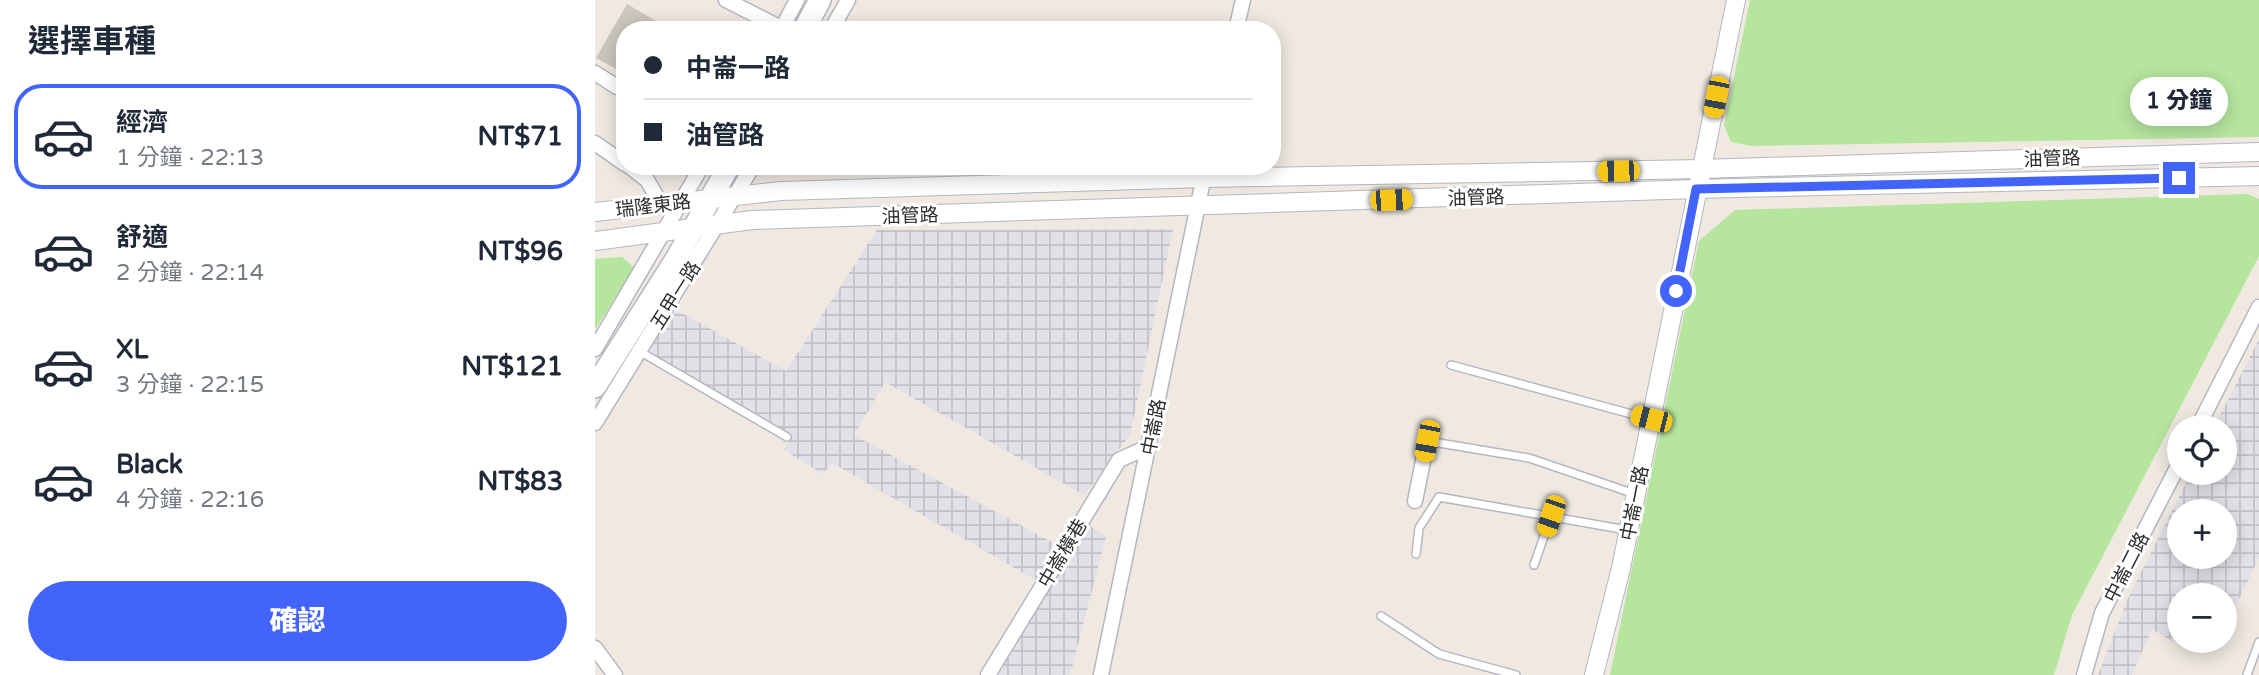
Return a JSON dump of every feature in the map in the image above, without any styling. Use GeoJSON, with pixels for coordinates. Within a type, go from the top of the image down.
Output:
{"type":"FeatureCollection","features":[{"type":"Feature","properties":{"kind":"main road"},"geometry":{"type":"LineString","coordinates":[[809,21],[820,0]]}},
{"type":"Feature","properties":{"kind":"main road","name":"五甲一路"},"geometry":{"type":"LineString","coordinates":[[595,387],[632,347],[724,175]]}},
{"type":"Feature","properties":{"kind":"street"},"geometry":{"type":"LineString","coordinates":[[726,0],[767,21]]}},
{"type":"Feature","properties":{"kind":"street"},"geometry":{"type":"LineString","coordinates":[[786,21],[797,0]]}},
{"type":"Feature","properties":{"kind":"street"},"geometry":{"type":"LineString","coordinates":[[836,21],[848,0]]}},
{"type":"Feature","properties":{"kind":"street"},"geometry":{"type":"LineString","coordinates":[[1238,21],[1243,0]]}},
{"type":"Feature","properties":{"kind":"street","name":"中崙一路"},"geometry":{"type":"LineString","coordinates":[[1594,675],[1628,530],[1736,0]]}},
{"type":"Feature","properties":{"kind":"street"},"geometry":{"type":"LineString","coordinates":[[595,73],[616,86]]}},
{"type":"Feature","properties":{"kind":"street"},"geometry":{"type":"LineString","coordinates":[[595,143],[616,157]]}},
{"type":"Feature","properties":{"kind":"street","name":"油管路"},"geometry":{"type":"LineString","coordinates":[[1281,172],[1701,169],[2259,152]]}},
{"type":"Feature","properties":{"kind":"street"},"geometry":{"type":"LineString","coordinates":[[640,175],[647,180],[661,204]]}},
{"type":"Feature","properties":{"kind":"street","name":"五甲一路"},"geometry":{"type":"LineString","coordinates":[[595,349],[697,175]]}},
{"type":"Feature","properties":{"kind":"street","name":"五甲一路"},"geometry":{"type":"LineString","coordinates":[[595,423],[632,347],[719,223],[748,175]]}},
{"type":"Feature","properties":{"kind":"street","name":"油管路"},"geometry":{"type":"LineString","coordinates":[[711,198],[1144,175]]}},
{"type":"Feature","properties":{"kind":"street","name":"中崙路"},"geometry":{"type":"LineString","coordinates":[[1101,675],[1204,175]]}},
{"type":"Feature","properties":{"kind":"street","name":"油管路"},"geometry":{"type":"LineString","coordinates":[[694,228],[719,223],[1696,189],[2259,176]]}},
{"type":"Feature","properties":{"kind":"street","name":"瑞隆東路"},"geometry":{"type":"LineString","coordinates":[[595,212],[711,198]]}},
{"type":"Feature","properties":{"kind":"street","name":"瑞隆東路"},"geometry":{"type":"LineString","coordinates":[[595,240],[694,228]]}},
{"type":"Feature","properties":{"kind":"street"},"geometry":{"type":"LineString","coordinates":[[2203,415],[2259,307]]}},
{"type":"Feature","properties":{"kind":"street"},"geometry":{"type":"LineString","coordinates":[[1415,501],[1427,441]]}},
{"type":"Feature","properties":{"kind":"street","name":"中崙橫巷"},"geometry":{"type":"LineString","coordinates":[[988,675],[1119,460],[1150,446]]}},
{"type":"Feature","properties":{"kind":"street","name":"中崙二路"},"geometry":{"type":"LineString","coordinates":[[2084,675],[2102,613],[2168,485]]}},
{"type":"Feature","properties":{"kind":"street"},"geometry":{"type":"LineString","coordinates":[[595,648],[615,675]]}},
{"type":"Feature","properties":{"kind":"lane"},"geometry":{"type":"LineString","coordinates":[[632,347],[787,437]]}},
{"type":"Feature","properties":{"kind":"lane"},"geometry":{"type":"LineString","coordinates":[[1451,365],[1651,419]]}},
{"type":"Feature","properties":{"kind":"lane"},"geometry":{"type":"LineString","coordinates":[[1427,441],[1490,449],[1528,458],[1635,494]]}},
{"type":"Feature","properties":{"kind":"lane"},"geometry":{"type":"LineString","coordinates":[[1416,554],[1419,528],[1439,497],[1628,530]]}},
{"type":"Feature","properties":{"kind":"lane"},"geometry":{"type":"LineString","coordinates":[[1534,565],[1551,516]]}},
{"type":"Feature","properties":{"kind":"lane"},"geometry":{"type":"LineString","coordinates":[[1381,616],[1439,654],[1516,675]]}},
{"type":"Feature","properties":{"kind":"lane"},"geometry":{"type":"LineString","coordinates":[[2248,675],[2259,642]]}},
{"type":"Feature","properties":{"kind":"shaded area"},"geometry":{"type":"Polygon","coordinates":[[[1173,229],[1130,435],[1084,495],[885,382],[854,435],[1059,546],[1097,485],[1110,493],[1089,525],[1106,537],[1070,675],[986,675],[1037,581],[832,463],[823,474],[784,450],[790,440],[642,357],[671,307],[786,371],[877,230],[1173,229]]]}},
{"type":"Feature","properties":{"kind":"shaded area"},"geometry":{"type":"Polygon","coordinates":[[[2259,339],[2259,558],[2237,603],[2237,583],[2167,583],[2167,638],[2152,629],[2132,675],[2098,675],[2128,598],[2167,521],[2167,569],[2237,569],[2237,499],[2178,499],[2185,485],[2237,485],[2237,415],[2220,415],[2259,339]]]}},
{"type":"Feature","properties":{"kind":"green space"},"geometry":{"type":"Polygon","coordinates":[[[1750,0],[2259,0],[2259,137],[1751,146],[1731,142],[1724,125],[1750,0]]]}},
{"type":"Feature","properties":{"kind":"green space"},"geometry":{"type":"Polygon","coordinates":[[[2248,194],[2259,199],[2259,256],[2176,415],[2167,415],[2167,433],[2072,615],[2054,675],[1610,675],[1699,241],[1735,210],[2248,194]]]}},
{"type":"Feature","properties":{"kind":"green space"},"geometry":{"type":"Polygon","coordinates":[[[622,257],[635,268],[595,329],[595,259],[622,257]]]}},
{"type":"Feature","properties":{"kind":"building"},"geometry":{"type":"Polygon","coordinates":[[[627,4],[656,21],[617,21],[627,4]]]}},
{"type":"Feature","properties":{"kind":"building"},"geometry":{"type":"Polygon","coordinates":[[[616,23],[616,69],[596,58],[616,23]]]}},
{"type":"Feature","properties":{"kind":"route"},"geometry":{"type":"LineString","coordinates":[[1676,291],[1696,189],[2179,178]]}}]}
